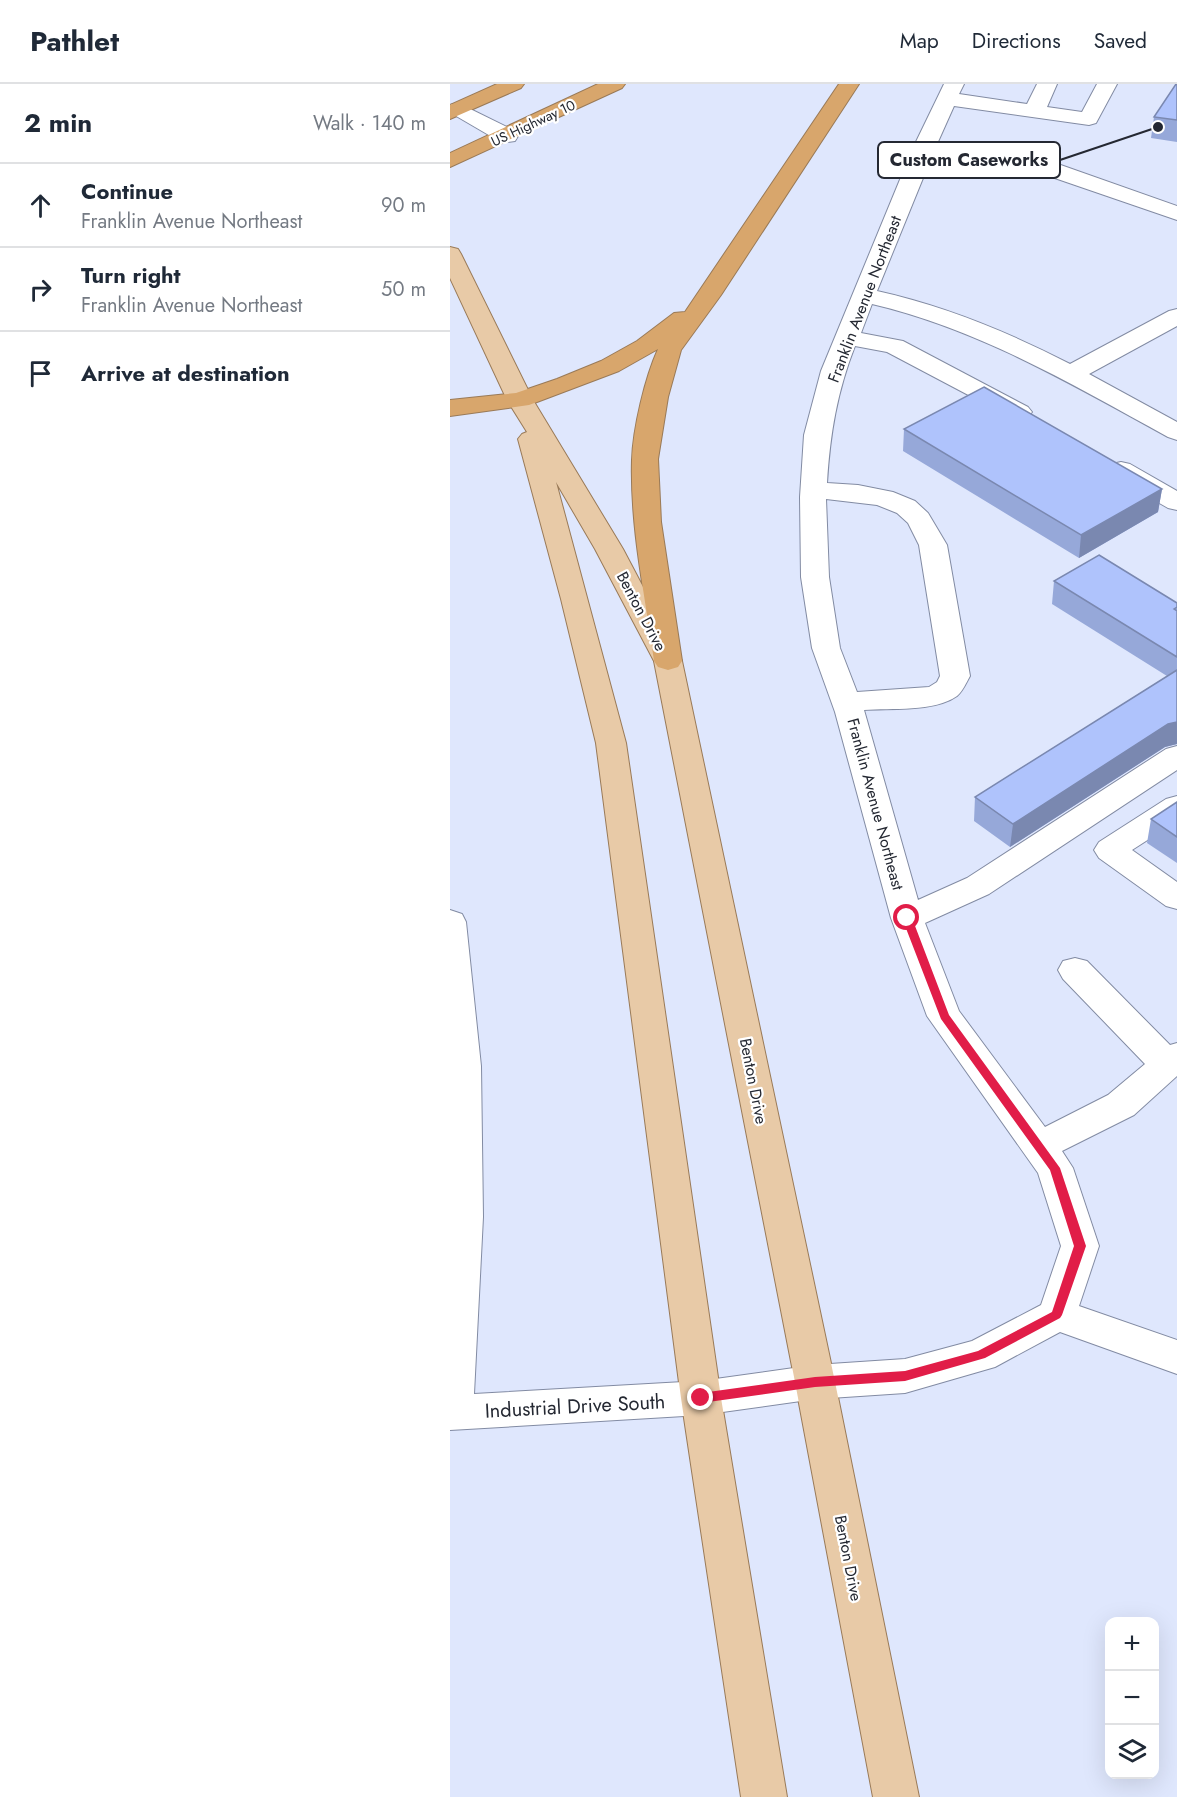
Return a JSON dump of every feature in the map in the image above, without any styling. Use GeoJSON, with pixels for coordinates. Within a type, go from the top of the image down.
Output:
{"type":"FeatureCollection","features":[{"type":"Feature","properties":{"kind":"highway"},"geometry":{"type":"LineString","coordinates":[[454,111],[514,84]]}},
{"type":"Feature","properties":{"kind":"highway","name":"US Highway 10"},"geometry":{"type":"LineString","coordinates":[[450,161],[615,84]]}},
{"type":"Feature","properties":{"kind":"highway"},"geometry":{"type":"LineString","coordinates":[[669,661],[648,522],[645,459],[655,397],[669,350],[709,295],[849,84]]}},
{"type":"Feature","properties":{"kind":"highway"},"geometry":{"type":"LineString","coordinates":[[450,408],[520,400],[610,366],[646,346],[709,295]]}},
{"type":"Feature","properties":{"kind":"main road","name":"Benton Drive"},"geometry":{"type":"LineString","coordinates":[[450,254],[520,400],[609,549],[669,661],[815,1382],[896,1797]]}},
{"type":"Feature","properties":{"kind":"main road","name":"Benton Drive"},"geometry":{"type":"LineString","coordinates":[[520,400],[575,599],[611,743],[701,1398],[764,1797]]}},
{"type":"Feature","properties":{"kind":"street"},"geometry":{"type":"LineString","coordinates":[[1034,111],[1047,84]]}},
{"type":"Feature","properties":{"kind":"street"},"geometry":{"type":"LineString","coordinates":[[950,92],[1034,111],[1089,119],[1107,84]]}},
{"type":"Feature","properties":{"kind":"street","name":"Franklin Avenue Northeast"},"geometry":{"type":"LineString","coordinates":[[950,92],[924,148],[833,371],[817,435],[814,490],[815,577],[826,648],[847,702],[907,918],[945,1016],[1055,1168],[1080,1246],[1056,1315]]}},
{"type":"Feature","properties":{"kind":"street"},"geometry":{"type":"LineString","coordinates":[[454,111],[507,136]]}},
{"type":"Feature","properties":{"kind":"street"},"geometry":{"type":"LineString","coordinates":[[924,148],[1047,168],[1177,213]]}},
{"type":"Feature","properties":{"kind":"street"},"geometry":{"type":"LineString","coordinates":[[863,295],[920,309],[1005,342],[1071,374],[1177,432]]}},
{"type":"Feature","properties":{"kind":"street"},"geometry":{"type":"LineString","coordinates":[[1071,374],[1177,316]]}},
{"type":"Feature","properties":{"kind":"street"},"geometry":{"type":"LineString","coordinates":[[846,337],[894,346],[1042,425]]}},
{"type":"Feature","properties":{"kind":"street"},"geometry":{"type":"LineString","coordinates":[[1101,459],[1177,502]]}},
{"type":"Feature","properties":{"kind":"street"},"geometry":{"type":"LineString","coordinates":[[814,490],[858,493],[884,498],[906,507],[919,519],[933,545],[955,676],[949,688],[935,696],[847,702]]}},
{"type":"Feature","properties":{"kind":"street"},"geometry":{"type":"LineString","coordinates":[[907,918],[978,886],[1177,756]]}},
{"type":"Feature","properties":{"kind":"street"},"geometry":{"type":"LineString","coordinates":[[1177,806],[1110,850],[1177,898]]}},
{"type":"Feature","properties":{"kind":"street"},"geometry":{"type":"LineString","coordinates":[[450,922],[464,1066],[452,1413]]}},
{"type":"Feature","properties":{"kind":"street"},"geometry":{"type":"LineString","coordinates":[[1039,1146],[1121,1105],[1172,1059],[1076,970]]}},
{"type":"Feature","properties":{"kind":"street"},"geometry":{"type":"LineString","coordinates":[[701,1398],[815,1382],[905,1376],[981,1355],[1056,1315],[1177,1357]]}},
{"type":"Feature","properties":{"kind":"street","name":"Industrial Drive South"},"geometry":{"type":"LineString","coordinates":[[452,1413],[701,1398]]}},
{"type":"Feature","properties":{"kind":"building"},"geometry":{"type":"Polygon","coordinates":[[[1176,84],[1177,120],[1154,117],[1176,84]]]}},
{"type":"Feature","properties":{"kind":"building"},"geometry":{"type":"Polygon","coordinates":[[[984,387],[1162,489],[1081,535],[904,429],[984,387]]]}},
{"type":"Feature","properties":{"kind":"building"},"geometry":{"type":"Polygon","coordinates":[[[1099,555],[1177,603],[1174,609],[1177,611],[1177,657],[1054,581],[1099,555]]]}},
{"type":"Feature","properties":{"kind":"building"},"geometry":{"type":"Polygon","coordinates":[[[1177,670],[1177,722],[1168,724],[1013,824],[975,797],[1177,670]]]}},
{"type":"Feature","properties":{"kind":"building"},"geometry":{"type":"Polygon","coordinates":[[[1177,802],[1177,837],[1151,819],[1177,802]]]}},
{"type":"Feature","properties":{"kind":"place","name":"Custom Caseworks"},"geometry":{"type":"Point","coordinates":[1158,127]}},
{"type":"Feature","properties":{"kind":"route"},"geometry":{"type":"LineString","coordinates":[[701,1398],[815,1382],[905,1376],[981,1355],[1056,1315],[1080,1246],[1055,1168],[945,1016],[907,918]]}}]}
